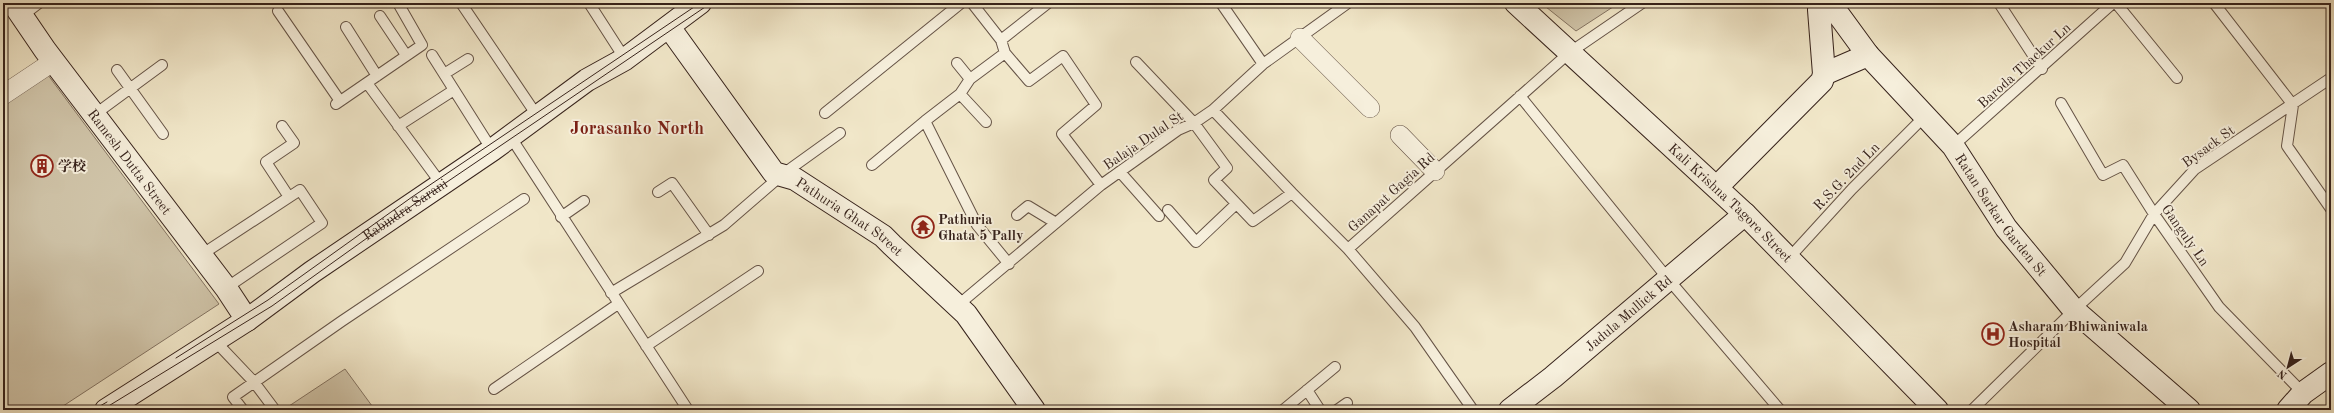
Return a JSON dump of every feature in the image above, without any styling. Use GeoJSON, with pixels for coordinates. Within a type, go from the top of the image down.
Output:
{"type":"FeatureCollection","features":[{"type":"Feature","properties":{"kind":"main road","name":"Rabindra Sarani"},"geometry":{"type":"LineString","coordinates":[[106,410],[215,342],[312,272],[492,150],[587,80],[625,59],[700,3]]}},
{"type":"Feature","properties":{"kind":"main road","name":"Kali Krishna Tagore Street"},"geometry":{"type":"LineString","coordinates":[[1516,3],[1745,214],[1937,410]]}},
{"type":"Feature","properties":{"kind":"main road"},"geometry":{"type":"LineString","coordinates":[[1717,187],[1817,87],[1824,74],[1820,19],[1822,3]]}},
{"type":"Feature","properties":{"kind":"main road","name":"Ratan Sarkar Garden St"},"geometry":{"type":"LineString","coordinates":[[1830,3],[1868,55],[1953,146],[2006,228],[2074,310],[2189,410]]}},
{"type":"Feature","properties":{"kind":"main road","name":"Ramesh Dutta Street"},"geometry":{"type":"LineString","coordinates":[[24,7],[54,61],[226,288],[247,320]]}},
{"type":"Feature","properties":{"kind":"main road","name":"Pathuria Ghat Street"},"geometry":{"type":"LineString","coordinates":[[669,26],[774,174],[783,174],[795,179],[883,236],[966,314],[1034,410]]}},
{"type":"Feature","properties":{"kind":"main road"},"geometry":{"type":"LineString","coordinates":[[1824,74],[1868,55]]}},
{"type":"Feature","properties":{"kind":"main road","name":"Jadula Mullick Rd"},"geometry":{"type":"LineString","coordinates":[[1515,409],[1745,214]]}},
{"type":"Feature","properties":{"kind":"main road"},"geometry":{"type":"LineString","coordinates":[[2288,410],[2303,393],[2331,373]]}},
{"type":"Feature","properties":{"kind":"street"},"geometry":{"type":"LineString","coordinates":[[1300,38],[1370,108]]}},
{"type":"Feature","properties":{"kind":"street"},"geometry":{"type":"LineString","coordinates":[[3,95],[54,61]]}},
{"type":"Feature","properties":{"kind":"street"},"geometry":{"type":"LineString","coordinates":[[1400,135],[1435,171]]}},
{"type":"Feature","properties":{"kind":"lane"},"geometry":{"type":"LineString","coordinates":[[278,11],[338,103],[422,45],[398,3]]}},
{"type":"Feature","properties":{"kind":"lane"},"geometry":{"type":"LineString","coordinates":[[461,3],[538,117]]}},
{"type":"Feature","properties":{"kind":"lane"},"geometry":{"type":"LineString","coordinates":[[589,3],[625,59]]}},
{"type":"Feature","properties":{"kind":"lane"},"geometry":{"type":"LineString","coordinates":[[825,113],[961,3]]}},
{"type":"Feature","properties":{"kind":"lane"},"geometry":{"type":"LineString","coordinates":[[972,3],[1001,40],[1005,53],[1029,81],[1063,56],[1096,106],[1062,134],[1100,185]]}},
{"type":"Feature","properties":{"kind":"lane"},"geometry":{"type":"LineString","coordinates":[[1001,40],[1048,3]]}},
{"type":"Feature","properties":{"kind":"lane"},"geometry":{"type":"LineString","coordinates":[[1221,3],[1264,64]]}},
{"type":"Feature","properties":{"kind":"lane","name":"Balaja Dulal St"},"geometry":{"type":"LineString","coordinates":[[957,306],[1009,264],[1100,185],[1178,130],[1194,123],[1213,110],[1264,64],[1348,3]]}},
{"type":"Feature","properties":{"kind":"lane","name":"Ganapat Gagia Rd"},"geometry":{"type":"LineString","coordinates":[[1473,410],[1415,327],[1348,249],[1569,53],[1642,3]]}},
{"type":"Feature","properties":{"kind":"lane"},"geometry":{"type":"LineString","coordinates":[[1999,3],[2042,69]]}},
{"type":"Feature","properties":{"kind":"lane"},"geometry":{"type":"LineString","coordinates":[[2115,3],[2177,78]]}},
{"type":"Feature","properties":{"kind":"lane","name":"Baroda Thackur Ln"},"geometry":{"type":"LineString","coordinates":[[1953,146],[2115,3]]}},
{"type":"Feature","properties":{"kind":"lane"},"geometry":{"type":"LineString","coordinates":[[2214,3],[2293,105],[2287,146],[2331,209]]}},
{"type":"Feature","properties":{"kind":"lane"},"geometry":{"type":"LineString","coordinates":[[380,16],[406,55]]}},
{"type":"Feature","properties":{"kind":"lane"},"geometry":{"type":"LineString","coordinates":[[346,26],[377,76]]}},
{"type":"Feature","properties":{"kind":"lane"},"geometry":{"type":"LineString","coordinates":[[872,165],[960,94],[970,79],[1005,53]]}},
{"type":"Feature","properties":{"kind":"lane"},"geometry":{"type":"LineString","coordinates":[[432,55],[492,150]]}},
{"type":"Feature","properties":{"kind":"lane"},"geometry":{"type":"LineString","coordinates":[[444,74],[468,59]]}},
{"type":"Feature","properties":{"kind":"lane"},"geometry":{"type":"LineString","coordinates":[[1136,62],[1194,123],[1227,168],[1214,180],[1253,221],[1292,193]]}},
{"type":"Feature","properties":{"kind":"lane"},"geometry":{"type":"LineString","coordinates":[[957,63],[970,79]]}},
{"type":"Feature","properties":{"kind":"lane"},"geometry":{"type":"LineString","coordinates":[[94,115],[162,65]]}},
{"type":"Feature","properties":{"kind":"lane"},"geometry":{"type":"LineString","coordinates":[[117,70],[163,134]]}},
{"type":"Feature","properties":{"kind":"lane","name":"Bysack St"},"geometry":{"type":"LineString","coordinates":[[1972,410],[2074,310],[2125,263],[2154,214],[2195,169],[2293,105],[2331,78]]}},
{"type":"Feature","properties":{"kind":"lane"},"geometry":{"type":"LineString","coordinates":[[367,83],[442,185]]}},
{"type":"Feature","properties":{"kind":"lane"},"geometry":{"type":"LineString","coordinates":[[398,126],[454,90]]}},
{"type":"Feature","properties":{"kind":"lane"},"geometry":{"type":"LineString","coordinates":[[960,94],[986,122]]}},
{"type":"Feature","properties":{"kind":"lane"},"geometry":{"type":"LineString","coordinates":[[1520,96],[1669,280],[1780,410]]}},
{"type":"Feature","properties":{"kind":"lane","name":"Ganguly Ln"},"geometry":{"type":"LineString","coordinates":[[2061,103],[2103,175],[2123,166],[2154,214],[2219,307],[2303,393]]}},
{"type":"Feature","properties":{"kind":"lane"},"geometry":{"type":"LineString","coordinates":[[1213,110],[1348,249]]}},
{"type":"Feature","properties":{"kind":"lane","name":"R.S.G. 2nd Ln"},"geometry":{"type":"LineString","coordinates":[[1789,258],[1852,189],[1925,116]]}},
{"type":"Feature","properties":{"kind":"lane"},"geometry":{"type":"LineString","coordinates":[[925,121],[977,224],[1009,264]]}},
{"type":"Feature","properties":{"kind":"lane"},"geometry":{"type":"LineString","coordinates":[[282,126],[294,143],[266,162],[289,197]]}},
{"type":"Feature","properties":{"kind":"lane"},"geometry":{"type":"LineString","coordinates":[[611,293],[724,225],[783,174],[840,133]]}},
{"type":"Feature","properties":{"kind":"lane"},"geometry":{"type":"LineString","coordinates":[[510,136],[561,217],[688,410]]}},
{"type":"Feature","properties":{"kind":"lane"},"geometry":{"type":"LineString","coordinates":[[1120,172],[1196,242],[1236,204]]}},
{"type":"Feature","properties":{"kind":"lane"},"geometry":{"type":"LineString","coordinates":[[658,192],[672,183],[709,235]]}},
{"type":"Feature","properties":{"kind":"lane"},"geometry":{"type":"LineString","coordinates":[[201,255],[300,190],[322,223],[226,288]]}},
{"type":"Feature","properties":{"kind":"lane"},"geometry":{"type":"LineString","coordinates":[[243,410],[233,397],[524,200]]}},
{"type":"Feature","properties":{"kind":"lane"},"geometry":{"type":"LineString","coordinates":[[561,217],[584,201]]}},
{"type":"Feature","properties":{"kind":"lane"},"geometry":{"type":"LineString","coordinates":[[1017,215],[1028,206],[1056,224]]}},
{"type":"Feature","properties":{"kind":"lane"},"geometry":{"type":"LineString","coordinates":[[646,346],[758,272]]}},
{"type":"Feature","properties":{"kind":"lane"},"geometry":{"type":"LineString","coordinates":[[494,389],[618,304]]}},
{"type":"Feature","properties":{"kind":"lane"},"geometry":{"type":"LineString","coordinates":[[215,342],[254,382],[275,410]]}},
{"type":"Feature","properties":{"kind":"lane"},"geometry":{"type":"LineString","coordinates":[[1283,410],[1336,367]]}},
{"type":"Feature","properties":{"kind":"lane"},"geometry":{"type":"LineString","coordinates":[[1307,390],[1320,410]]}},
{"type":"Feature","properties":{"kind":"lane"},"geometry":{"type":"LineString","coordinates":[[1337,410],[1347,403]]}},
{"type":"Feature","properties":{"kind":"shaded area"},"geometry":{"type":"Polygon","coordinates":[[[1541,3],[1619,3],[1576,31],[1541,3]]]}},
{"type":"Feature","properties":{"kind":"shaded area"},"geometry":{"type":"Polygon","coordinates":[[[42,67],[219,304],[57,410],[3,410],[3,92],[42,67]]]}},
{"type":"Feature","properties":{"kind":"shaded area"},"geometry":{"type":"Polygon","coordinates":[[[345,369],[375,410],[287,410],[286,408],[345,369]]]}},
{"type":"Feature","properties":{"kind":"tram line"},"geometry":{"type":"LineString","coordinates":[[176,358],[268,300],[412,197],[700,3]]}},
{"type":"Feature","properties":{"kind":"tram line"},"geometry":{"type":"LineString","coordinates":[[102,410],[272,306],[416,203],[711,3]]}},
{"type":"Feature","properties":{"kind":"tram line"},"geometry":{"type":"LineString","coordinates":[[93,410],[107,402]]}},
{"type":"Feature","properties":{"kind":"place","name":"学校"},"geometry":{"type":"Point","coordinates":[42,166]}},
{"type":"Feature","properties":{"kind":"place","name":"Pathuria Ghata 5 Pally"},"geometry":{"type":"Point","coordinates":[923,227]}},
{"type":"Feature","properties":{"kind":"place","name":"Asharam Bhiwaniwala Hospital"},"geometry":{"type":"Point","coordinates":[1993,334]}},
{"type":"Feature","properties":{"kind":"district","name":"Jorasanko North"},"geometry":{"type":"Point","coordinates":[637,128]}}]}
